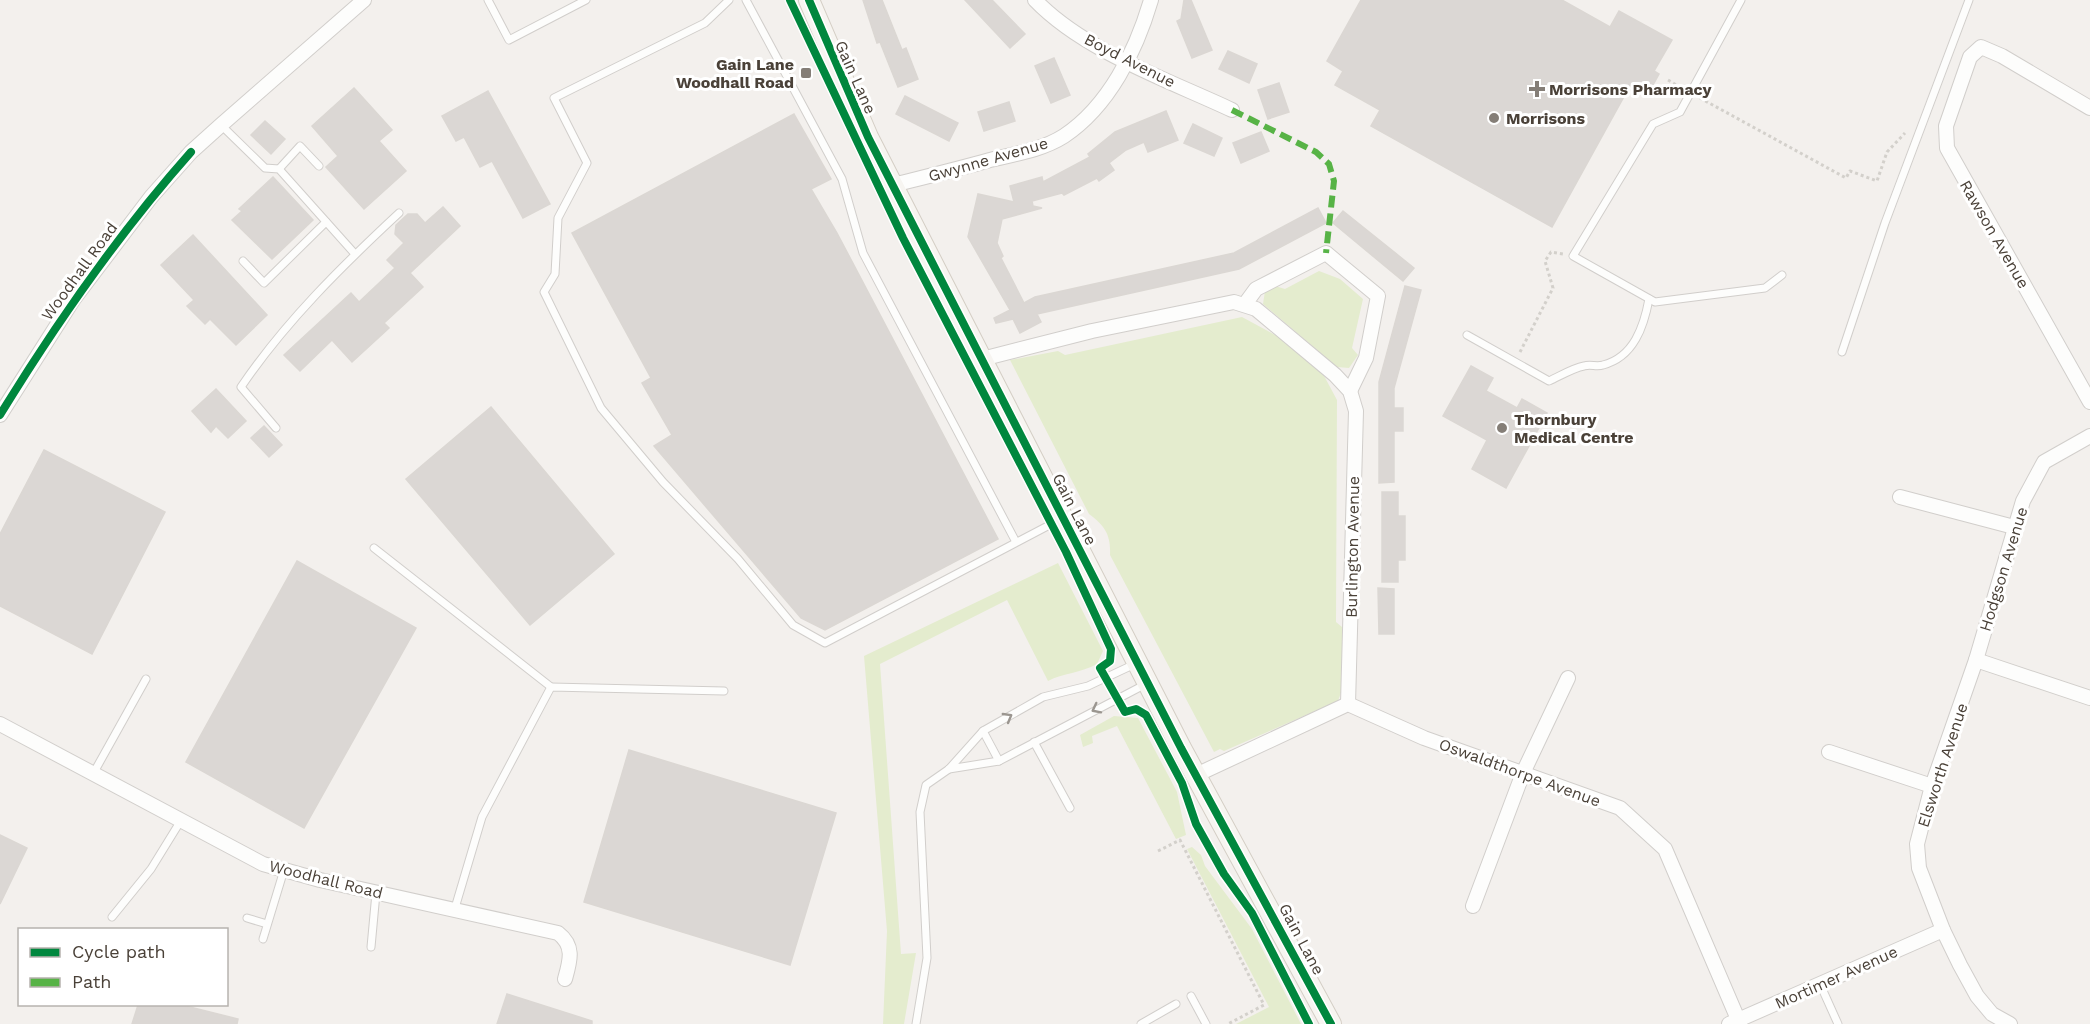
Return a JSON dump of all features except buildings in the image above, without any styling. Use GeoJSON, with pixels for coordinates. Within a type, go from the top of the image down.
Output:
{"type":"FeatureCollection","features":[{"type":"Feature","properties":{"kind":"street","name":"Woodhall Road"},"geometry":{"type":"LineString","coordinates":[[0,415],[73,300],[151,197],[221,124],[364,0]]}},
{"type":"Feature","properties":{"kind":"street","name":"Gain Lane"},"geometry":{"type":"LineString","coordinates":[[808,0],[845,87],[893,185],[1196,775],[1331,1024]]}},
{"type":"Feature","properties":{"kind":"street","name":"Boyd Avenue"},"geometry":{"type":"LineString","coordinates":[[1035,0],[1061,24],[1128,61],[1232,110]]}},
{"type":"Feature","properties":{"kind":"street","name":"Gwynne Avenue"},"geometry":{"type":"LineString","coordinates":[[893,185],[1037,148],[1062,137],[1088,117],[1128,61],[1151,0]]}},
{"type":"Feature","properties":{"kind":"street","name":"Rawson Avenue"},"geometry":{"type":"LineString","coordinates":[[2090,108],[2002,56],[1981,47],[1970,57],[1946,126],[1947,148],[2090,402]]}},
{"type":"Feature","properties":{"kind":"street"},"geometry":{"type":"LineString","coordinates":[[982,359],[1092,331],[1234,302],[1256,309],[1335,375],[1350,391],[1365,358],[1378,296],[1326,253],[1256,289],[1245,304]]}},
{"type":"Feature","properties":{"kind":"street","name":"Burlington Avenue"},"geometry":{"type":"LineString","coordinates":[[1348,704],[1356,411],[1350,391]]}},
{"type":"Feature","properties":{"kind":"street","name":"Hodgson Avenue"},"geometry":{"type":"LineString","coordinates":[[1976,660],[2023,501],[2044,462],[2090,436]]}},
{"type":"Feature","properties":{"kind":"street"},"geometry":{"type":"LineString","coordinates":[[1900,497],[2014,527]]}},
{"type":"Feature","properties":{"kind":"street"},"geometry":{"type":"LineString","coordinates":[[1976,660],[2090,698]]}},
{"type":"Feature","properties":{"kind":"street","name":"Elsworth Avenue"},"geometry":{"type":"LineString","coordinates":[[1976,660],[1932,786],[1917,844],[1919,868],[1942,930],[1977,996],[1992,1014],[2010,1024]]}},
{"type":"Feature","properties":{"kind":"street"},"geometry":{"type":"LineString","coordinates":[[1473,906],[1523,773],[1568,678]]}},
{"type":"Feature","properties":{"kind":"street"},"geometry":{"type":"LineString","coordinates":[[1196,775],[1348,704]]}},
{"type":"Feature","properties":{"kind":"street","name":"Oswaldthorpe Avenue"},"geometry":{"type":"LineString","coordinates":[[1348,704],[1424,738],[1620,808],[1665,849],[1736,1023]]}},
{"type":"Feature","properties":{"kind":"street","name":"Woodhall Road"},"geometry":{"type":"LineString","coordinates":[[0,724],[180,822],[263,864],[376,893],[455,908],[558,933],[567,942],[571,953],[565,979]]}},
{"type":"Feature","properties":{"kind":"street"},"geometry":{"type":"LineString","coordinates":[[1829,752],[1932,786]]}},
{"type":"Feature","properties":{"kind":"street","name":"Mortimer Avenue"},"geometry":{"type":"LineString","coordinates":[[1736,1023],[1942,930]]}},
{"type":"Feature","properties":{"kind":"lane"},"geometry":{"type":"LineString","coordinates":[[488,0],[509,40],[586,0]]}},
{"type":"Feature","properties":{"kind":"lane"},"geometry":{"type":"LineString","coordinates":[[729,0],[705,23],[554,98],[587,163],[558,218],[555,274],[544,292],[601,408],[663,482],[738,560],[793,625],[825,644],[1064,517]]}},
{"type":"Feature","properties":{"kind":"lane"},"geometry":{"type":"LineString","coordinates":[[746,0],[842,179],[863,253],[1016,543]]}},
{"type":"Feature","properties":{"kind":"lane"},"geometry":{"type":"LineString","coordinates":[[1741,0],[1680,112],[1653,124],[1573,256],[1655,302],[1765,288],[1782,275]]}},
{"type":"Feature","properties":{"kind":"lane"},"geometry":{"type":"LineString","coordinates":[[1842,352],[1914,144],[1969,0]]}},
{"type":"Feature","properties":{"kind":"lane"},"geometry":{"type":"LineString","coordinates":[[221,124],[265,168],[279,169],[356,254]]}},
{"type":"Feature","properties":{"kind":"lane"},"geometry":{"type":"LineString","coordinates":[[279,169],[300,146],[320,166]]}},
{"type":"Feature","properties":{"kind":"lane"},"geometry":{"type":"LineString","coordinates":[[276,428],[241,387],[264,352],[356,254],[399,213]]}},
{"type":"Feature","properties":{"kind":"lane"},"geometry":{"type":"LineString","coordinates":[[243,261],[264,282],[326,222]]}},
{"type":"Feature","properties":{"kind":"lane"},"geometry":{"type":"LineString","coordinates":[[1467,335],[1549,381],[1586,365],[1602,366],[1619,359],[1631,348],[1640,332],[1649,298]]}},
{"type":"Feature","properties":{"kind":"lane"},"geometry":{"type":"LineString","coordinates":[[374,548],[551,687],[724,691]]}},
{"type":"Feature","properties":{"kind":"lane"},"geometry":{"type":"LineString","coordinates":[[916,1024],[927,958],[920,804],[926,785],[949,768],[983,731],[1043,697],[1088,686],[1138,663]]}},
{"type":"Feature","properties":{"kind":"lane"},"geometry":{"type":"LineString","coordinates":[[93,774],[146,680]]}},
{"type":"Feature","properties":{"kind":"lane"},"geometry":{"type":"LineString","coordinates":[[949,768],[999,761],[1148,683]]}},
{"type":"Feature","properties":{"kind":"lane"},"geometry":{"type":"LineString","coordinates":[[455,908],[470,850],[482,817],[551,687]]}},
{"type":"Feature","properties":{"kind":"lane"},"geometry":{"type":"LineString","coordinates":[[983,731],[999,761]]}},
{"type":"Feature","properties":{"kind":"lane"},"geometry":{"type":"LineString","coordinates":[[1034,742],[1070,808]]}},
{"type":"Feature","properties":{"kind":"lane"},"geometry":{"type":"LineString","coordinates":[[112,917],[151,870],[180,822]]}},
{"type":"Feature","properties":{"kind":"lane"},"geometry":{"type":"LineString","coordinates":[[263,939],[284,870]]}},
{"type":"Feature","properties":{"kind":"lane"},"geometry":{"type":"LineString","coordinates":[[371,947],[376,893]]}},
{"type":"Feature","properties":{"kind":"lane"},"geometry":{"type":"LineString","coordinates":[[248,918],[267,924]]}},
{"type":"Feature","properties":{"kind":"lane"},"geometry":{"type":"LineString","coordinates":[[1820,984],[1838,1024]]}},
{"type":"Feature","properties":{"kind":"lane"},"geometry":{"type":"LineString","coordinates":[[1191,996],[1206,1024]]}},
{"type":"Feature","properties":{"kind":"lane"},"geometry":{"type":"LineString","coordinates":[[1141,1024],[1176,1004]]}},
{"type":"Feature","properties":{"kind":"path"},"geometry":{"type":"LineString","coordinates":[[1668,80],[1846,178],[1850,171],[1877,181],[1887,152],[1908,131],[1919,134]]}},
{"type":"Feature","properties":{"kind":"path"},"geometry":{"type":"LineString","coordinates":[[1515,362],[1553,288],[1545,261],[1551,252],[1573,256]]}},
{"type":"Feature","properties":{"kind":"path"},"geometry":{"type":"LineString","coordinates":[[1158,851],[1180,840],[1264,1005],[1228,1024]]}},
{"type":"Feature","properties":{"kind":"green space"},"geometry":{"type":"Polygon","coordinates":[[[1319,271],[1340,279],[1363,299],[1352,348],[1358,355],[1349,368],[1337,367],[1263,304],[1265,291],[1275,286],[1285,289],[1319,271]]]}},
{"type":"Feature","properties":{"kind":"green space"},"geometry":{"type":"Polygon","coordinates":[[[1242,317],[1279,337],[1322,372],[1337,400],[1336,622],[1342,627],[1343,687],[1338,701],[1224,751],[1220,749],[1214,752],[1110,555],[1106,532],[1089,514],[1010,360],[1058,351],[1065,355],[1242,317]]]}},
{"type":"Feature","properties":{"kind":"green space"},"geometry":{"type":"Polygon","coordinates":[[[1058,563],[1103,651],[1097,664],[1048,681],[1007,600],[880,664],[901,954],[916,953],[904,1024],[883,1024],[887,931],[864,656],[1058,563]]]}},
{"type":"Feature","properties":{"kind":"green space"},"geometry":{"type":"Polygon","coordinates":[[[1114,716],[1138,718],[1177,792],[1186,835],[1176,839],[1117,726],[1092,736],[1093,743],[1083,747],[1080,735],[1114,716]]]}},
{"type":"Feature","properties":{"kind":"green space"},"geometry":{"type":"Polygon","coordinates":[[[1192,847],[1201,855],[1205,866],[1252,929],[1301,1024],[1236,1024],[1269,1007],[1187,849],[1192,847]]]}},
{"type":"Feature","properties":{"kind":"marked path"},"geometry":{"type":"LineString","coordinates":[[1232,110],[1316,152],[1329,164],[1334,181],[1326,253]]}},
{"type":"Feature","properties":{"kind":"cycle path"},"geometry":{"type":"LineString","coordinates":[[790,0],[903,238],[1066,552],[1111,649],[1110,661],[1100,668],[1125,712],[1136,709],[1146,715],[1182,783],[1196,824],[1224,874],[1252,913],[1309,1024]]}},
{"type":"Feature","properties":{"kind":"cycle path"},"geometry":{"type":"LineString","coordinates":[[809,0],[868,137],[1181,748],[1331,1024]]}},
{"type":"Feature","properties":{"kind":"cycle path"},"geometry":{"type":"LineString","coordinates":[[0,415],[90,279],[139,214],[191,152]]}},
{"type":"Feature","properties":{"kind":"place","name":"Gain Lane Woodhall Road"},"geometry":{"type":"Point","coordinates":[806,73]}},
{"type":"Feature","properties":{"kind":"place","name":"Morrisons Pharmacy"},"geometry":{"type":"Point","coordinates":[1537,89]}},
{"type":"Feature","properties":{"kind":"place","name":"Morrisons"},"geometry":{"type":"Point","coordinates":[1494,118]}},
{"type":"Feature","properties":{"kind":"place","name":"Thornbury Medical Centre"},"geometry":{"type":"Point","coordinates":[1502,428]}}]}
